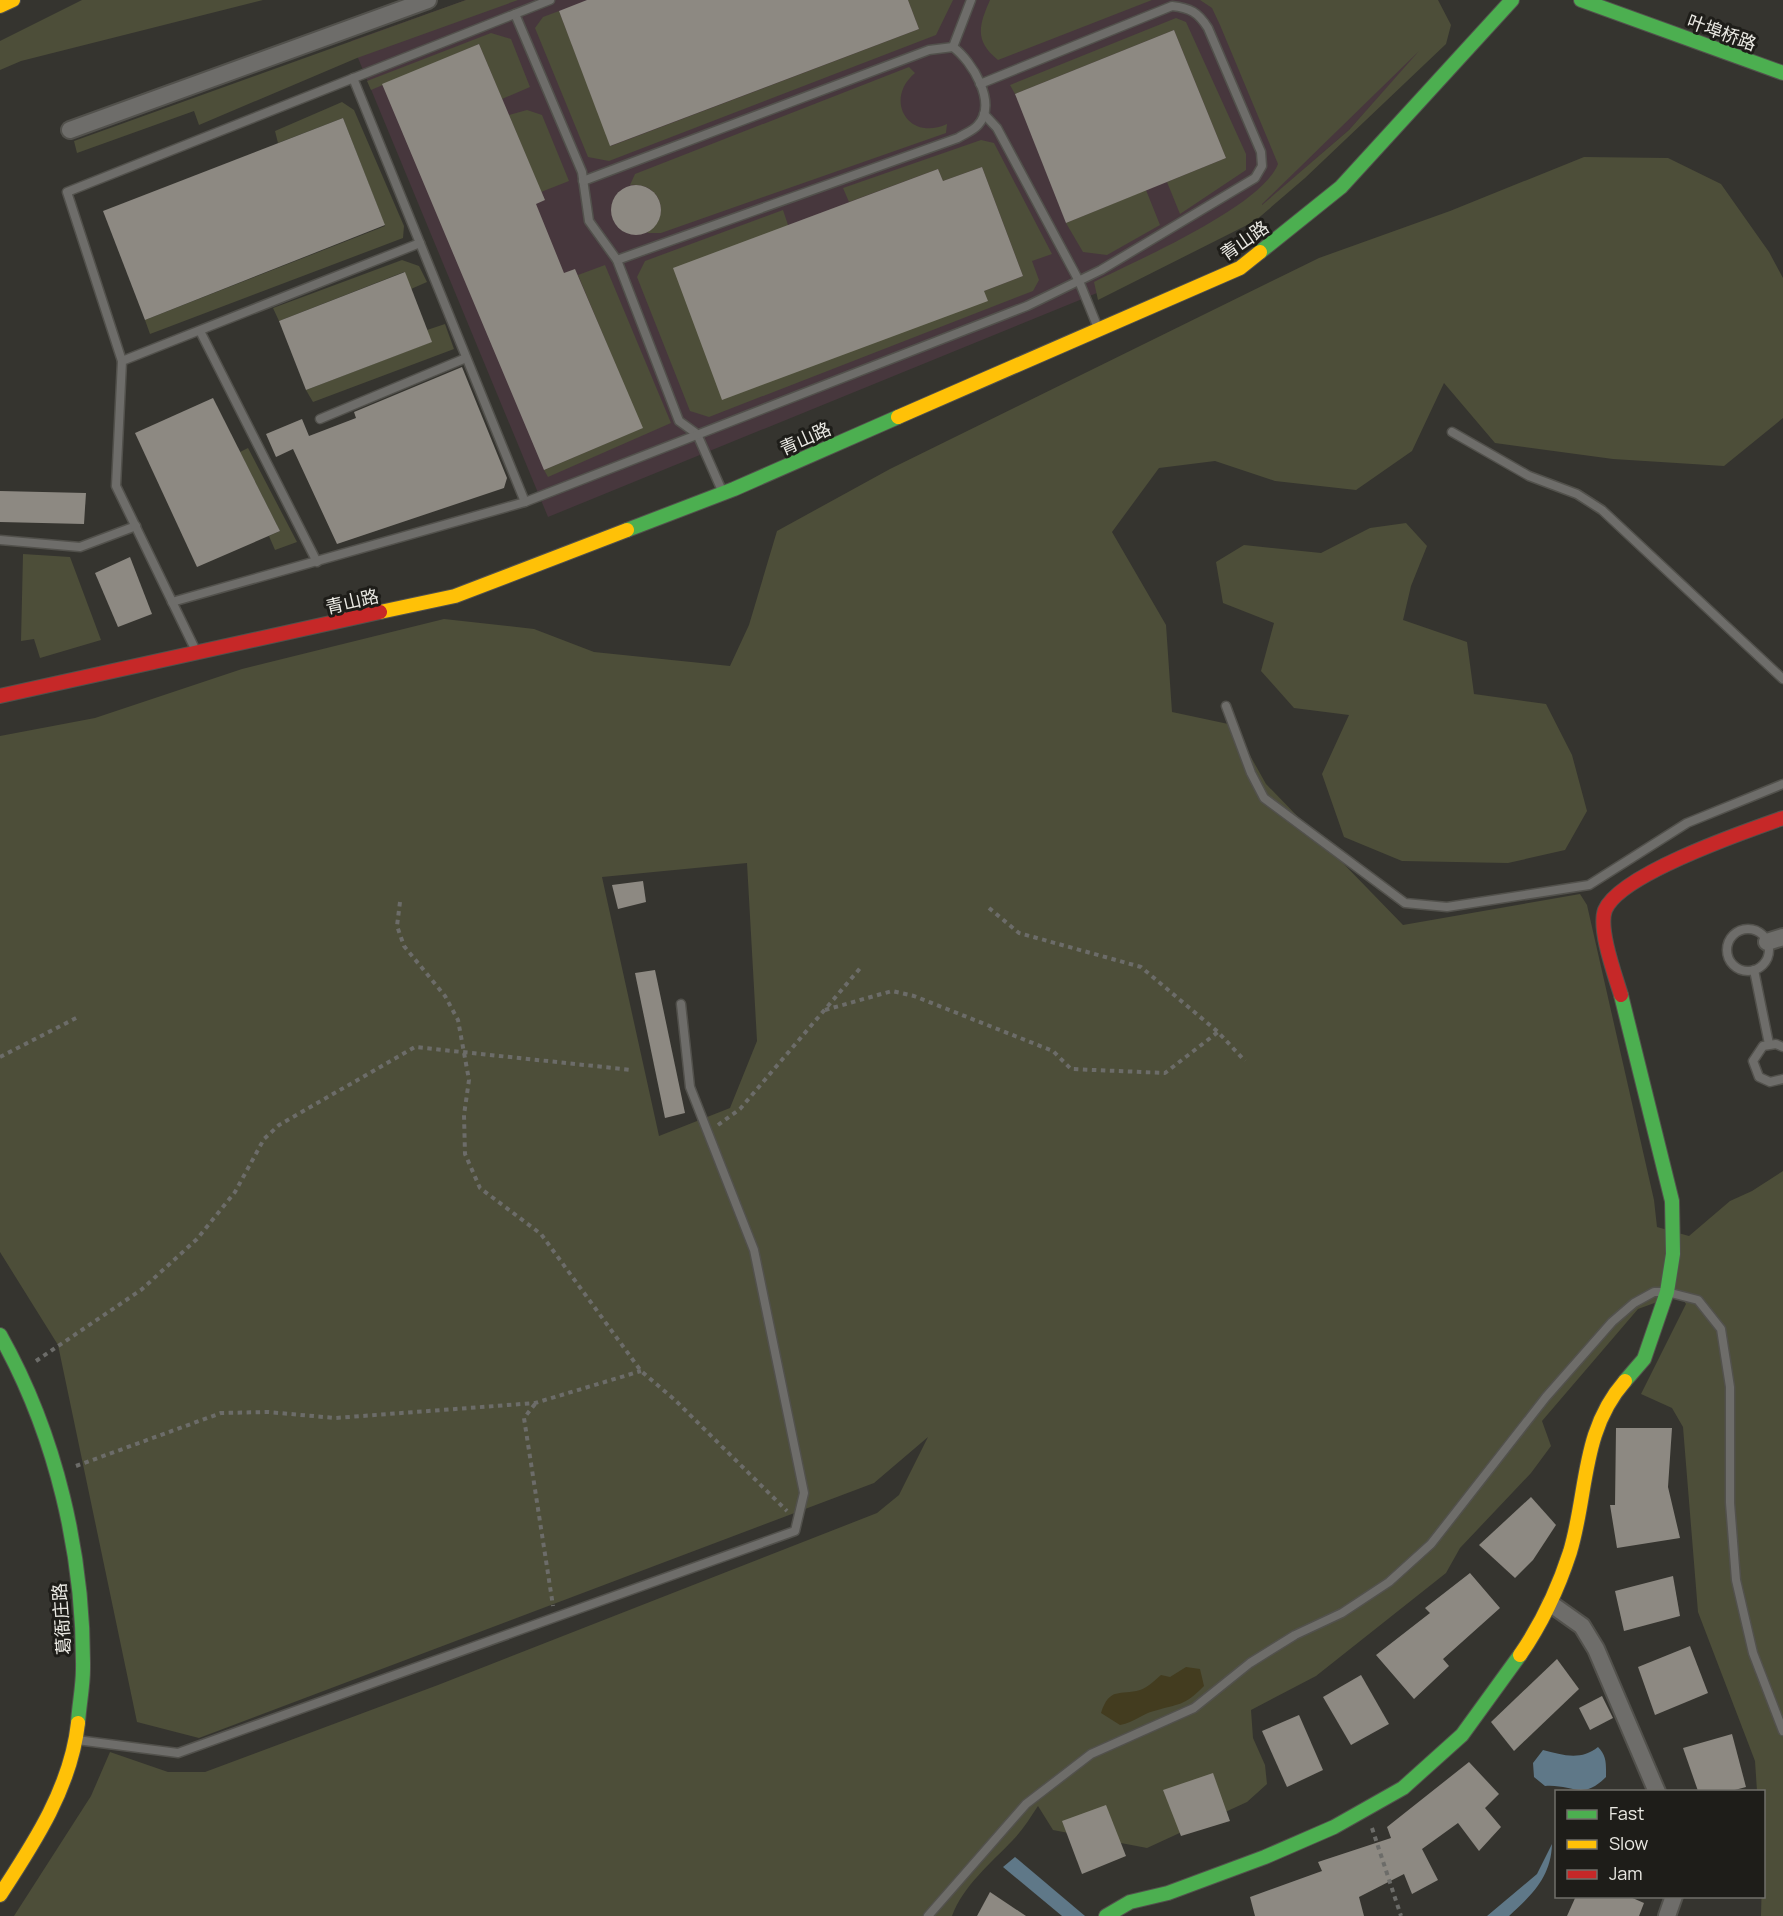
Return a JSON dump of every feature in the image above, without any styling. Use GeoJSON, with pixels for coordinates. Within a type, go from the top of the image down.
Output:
{"type":"FeatureCollection","features":[{"type":"Feature","properties":{"kind":"street"},"geometry":{"type":"LineString","coordinates":[[0,6],[13,0]]}},
{"type":"Feature","properties":{"kind":"street"},"geometry":{"type":"LineString","coordinates":[[70,129],[428,0]]}},
{"type":"Feature","properties":{"kind":"street","name":"青山路"},"geometry":{"type":"LineString","coordinates":[[0,696],[455,596],[723,493],[1240,268],[1341,187],[1512,0]]}},
{"type":"Feature","properties":{"kind":"street","name":"叶埠桥路"},"geometry":{"type":"LineString","coordinates":[[1581,0],[1783,74]]}},
{"type":"Feature","properties":{"kind":"street"},"geometry":{"type":"LineString","coordinates":[[1106,1916],[1130,1902],[1168,1893],[1265,1857],[1334,1827],[1403,1788],[1462,1735],[1531,1639],[1551,1604],[1570,1551],[1593,1435],[1608,1400],[1644,1359],[1667,1292],[1673,1254],[1672,1201],[1603,925],[1606,908],[1635,882],[1728,837],[1783,818]]}},
{"type":"Feature","properties":{"kind":"street","name":"葛衙庄路"},"geometry":{"type":"LineString","coordinates":[[0,1335],[20,1371],[58,1472],[76,1570],[83,1670],[76,1740],[47,1822],[0,1895]]}},
{"type":"Feature","properties":{"kind":"street"},"geometry":{"type":"LineString","coordinates":[[1551,1604],[1582,1626],[1596,1649],[1657,1790]]}},
{"type":"Feature","properties":{"kind":"street"},"geometry":{"type":"LineString","coordinates":[[1667,1916],[1673,1898]]}},
{"type":"Feature","properties":{"kind":"lane"},"geometry":{"type":"LineString","coordinates":[[198,654],[116,486],[122,361],[67,192],[550,0]]}},
{"type":"Feature","properties":{"kind":"lane"},"geometry":{"type":"LineString","coordinates":[[953,46],[971,0]]}},
{"type":"Feature","properties":{"kind":"lane"},"geometry":{"type":"LineString","coordinates":[[172,602],[525,502],[1027,306],[1079,281],[1255,178],[1262,166],[1261,152],[1208,28],[1200,15],[1187,8],[1172,6],[980,84]]}},
{"type":"Feature","properties":{"kind":"lane"},"geometry":{"type":"LineString","coordinates":[[515,14],[582,172],[589,221],[618,260],[679,421],[697,434],[723,493]]}},
{"type":"Feature","properties":{"kind":"lane"},"geometry":{"type":"LineString","coordinates":[[584,181],[929,50],[953,46],[967,57],[980,84],[984,114],[978,126],[958,138],[618,260]]}},
{"type":"Feature","properties":{"kind":"lane"},"geometry":{"type":"LineString","coordinates":[[353,78],[525,502]]}},
{"type":"Feature","properties":{"kind":"lane"},"geometry":{"type":"LineString","coordinates":[[984,114],[997,128],[1079,281],[1099,330]]}},
{"type":"Feature","properties":{"kind":"lane"},"geometry":{"type":"LineString","coordinates":[[122,361],[420,243]]}},
{"type":"Feature","properties":{"kind":"lane"},"geometry":{"type":"LineString","coordinates":[[200,331],[318,562]]}},
{"type":"Feature","properties":{"kind":"lane"},"geometry":{"type":"LineString","coordinates":[[320,419],[466,358]]}},
{"type":"Feature","properties":{"kind":"lane"},"geometry":{"type":"LineString","coordinates":[[1452,432],[1529,476],[1577,494],[1602,510],[1783,679]]}},
{"type":"Feature","properties":{"kind":"lane"},"geometry":{"type":"LineString","coordinates":[[0,540],[80,547],[136,526]]}},
{"type":"Feature","properties":{"kind":"lane"},"geometry":{"type":"LineString","coordinates":[[1226,706],[1251,773],[1264,798],[1405,903],[1447,907],[1589,885],[1687,823],[1783,784]]}},
{"type":"Feature","properties":{"kind":"lane"},"geometry":{"type":"LineString","coordinates":[[1745,929],[1759,932],[1775,940],[1768,956],[1760,967],[1754,970],[1740,969],[1727,954],[1729,941],[1745,929]]}},
{"type":"Feature","properties":{"kind":"lane"},"geometry":{"type":"LineString","coordinates":[[1754,970],[1769,1044]]}},
{"type":"Feature","properties":{"kind":"lane"},"geometry":{"type":"LineString","coordinates":[[76,1740],[178,1753],[795,1531],[804,1493],[754,1250],[690,1087],[681,1004]]}},
{"type":"Feature","properties":{"kind":"lane"},"geometry":{"type":"LineString","coordinates":[[1769,1044],[1783,1047]]}},
{"type":"Feature","properties":{"kind":"lane"},"geometry":{"type":"LineString","coordinates":[[1769,1044],[1755,1055],[1756,1072],[1764,1080],[1776,1082],[1783,1079]]}},
{"type":"Feature","properties":{"kind":"lane"},"geometry":{"type":"LineString","coordinates":[[928,1916],[1026,1804],[1091,1754],[1194,1708],[1250,1663],[1295,1635],[1342,1612],[1389,1582],[1431,1544],[1546,1397],[1612,1323],[1634,1303],[1654,1292],[1667,1292],[1698,1300],[1721,1329],[1730,1387],[1730,1503],[1736,1580],[1753,1653],[1783,1731]]}},
{"type":"Feature","properties":{"kind":"path"},"geometry":{"type":"LineString","coordinates":[[400,903],[397,926],[404,946],[449,1004],[458,1020],[470,1080],[465,1115],[465,1154],[480,1188],[541,1234],[641,1371],[675,1400],[797,1522]]}},
{"type":"Feature","properties":{"kind":"path"},"geometry":{"type":"LineString","coordinates":[[989,908],[1019,933],[1141,967],[1218,1032],[1245,1061]]}},
{"type":"Feature","properties":{"kind":"path"},"geometry":{"type":"LineString","coordinates":[[708,1133],[740,1109],[862,966]]}},
{"type":"Feature","properties":{"kind":"path"},"geometry":{"type":"LineString","coordinates":[[825,1010],[892,991],[914,996],[1053,1051],[1071,1069],[1165,1073],[1218,1032]]}},
{"type":"Feature","properties":{"kind":"path"},"geometry":{"type":"LineString","coordinates":[[0,1057],[80,1016]]}},
{"type":"Feature","properties":{"kind":"path"},"geometry":{"type":"LineString","coordinates":[[20,1371],[141,1290],[197,1239],[235,1192],[264,1139],[279,1125],[415,1047],[632,1070]]}},
{"type":"Feature","properties":{"kind":"path"},"geometry":{"type":"LineString","coordinates":[[58,1472],[221,1413],[268,1413],[335,1418],[535,1403],[641,1371]]}},
{"type":"Feature","properties":{"kind":"path"},"geometry":{"type":"LineString","coordinates":[[535,1403],[524,1418],[555,1617]]}},
{"type":"Feature","properties":{"kind":"path"},"geometry":{"type":"LineString","coordinates":[[1366,1809],[1401,1916]]}},
{"type":"Feature","properties":{"kind":"shaded area"},"geometry":{"type":"Polygon","coordinates":[[[466,0],[1422,0],[1429,41],[1349,130],[1251,215],[1097,293],[548,517],[351,41],[466,0]]]}},
{"type":"Feature","properties":{"kind":"green space"},"geometry":{"type":"Polygon","coordinates":[[[82,0],[263,0],[21,61],[0,70],[0,41],[82,0]]]}},
{"type":"Feature","properties":{"kind":"green space"},"geometry":{"type":"Polygon","coordinates":[[[466,0],[518,0],[357,58],[199,125],[194,111],[77,153],[74,141],[466,0]]]}},
{"type":"Feature","properties":{"kind":"green space"},"geometry":{"type":"Polygon","coordinates":[[[908,0],[953,0],[936,35],[609,161],[588,157],[535,28],[543,17],[559,11],[611,146],[919,29],[908,0]]]}},
{"type":"Feature","properties":{"kind":"green space"},"geometry":{"type":"Polygon","coordinates":[[[990,0],[1152,0],[998,60],[985,46],[981,32],[983,17],[990,0]]]}},
{"type":"Feature","properties":{"kind":"green space"},"geometry":{"type":"Polygon","coordinates":[[[1200,0],[1438,0],[1451,25],[1446,44],[1305,178],[1255,221],[1098,300],[1094,282],[1196,231],[1224,214],[1267,181],[1278,164],[1212,8],[1200,0]],[[1419,51],[1262,205],[1349,130],[1419,51]]]}},
{"type":"Feature","properties":{"kind":"green space"},"geometry":{"type":"Polygon","coordinates":[[[1176,18],[1186,22],[1246,154],[1246,170],[1180,214],[1167,182],[1226,158],[1174,30],[1015,94],[1010,85],[1176,18]]]}},
{"type":"Feature","properties":{"kind":"green space"},"geometry":{"type":"Polygon","coordinates":[[[491,33],[511,39],[530,87],[502,99],[479,44],[371,90],[367,81],[491,33]]]}},
{"type":"Feature","properties":{"kind":"green space"},"geometry":{"type":"Polygon","coordinates":[[[909,67],[915,73],[901,95],[901,106],[905,115],[912,123],[921,127],[933,128],[947,124],[946,133],[661,233],[647,233],[660,217],[660,201],[649,189],[640,185],[630,185],[635,174],[909,67]]]}},
{"type":"Feature","properties":{"kind":"green space"},"geometry":{"type":"Polygon","coordinates":[[[342,102],[354,110],[404,226],[403,238],[150,334],[145,320],[385,226],[343,118],[278,143],[275,131],[342,102]]]}},
{"type":"Feature","properties":{"kind":"green space"},"geometry":{"type":"Polygon","coordinates":[[[527,110],[542,115],[569,181],[541,192],[509,115],[527,110]]]}},
{"type":"Feature","properties":{"kind":"green space"},"geometry":{"type":"Polygon","coordinates":[[[981,140],[994,143],[1052,254],[1032,261],[1039,280],[1033,291],[709,417],[690,411],[637,277],[645,261],[783,210],[788,225],[984,291],[1023,276],[982,167],[943,181],[938,169],[849,202],[843,188],[981,140]]]}},
{"type":"Feature","properties":{"kind":"green space"},"geometry":{"type":"Polygon","coordinates":[[[1584,157],[1668,158],[1721,184],[1769,252],[1783,278],[1783,418],[1724,466],[1613,459],[1495,443],[1444,383],[1412,451],[1356,490],[1275,481],[1215,461],[1159,468],[1112,532],[1166,625],[1172,712],[1233,725],[1266,784],[1403,925],[1580,894],[1587,905],[1654,1200],[1657,1227],[1689,1236],[1730,1201],[1752,1191],[1783,1171],[1783,1916],[1761,1916],[1761,1898],[1765,1898],[1765,1790],[1757,1790],[1755,1761],[1698,1612],[1683,1427],[1672,1408],[1641,1394],[1686,1304],[1679,1294],[1638,1309],[1542,1421],[1551,1446],[1531,1473],[1460,1548],[1446,1573],[1316,1676],[1251,1710],[1253,1738],[1265,1765],[1267,1784],[1247,1802],[1147,1848],[1053,1830],[1038,1806],[1016,1836],[970,1885],[952,1916],[14,1916],[91,1796],[110,1752],[168,1772],[205,1772],[438,1685],[877,1513],[899,1495],[928,1437],[874,1483],[199,1738],[137,1722],[58,1345],[0,1252],[0,736],[95,718],[242,669],[444,619],[534,629],[594,652],[730,666],[749,625],[777,531],[890,469],[1319,258],[1450,211],[1584,157]],[[747,863],[602,877],[659,1136],[730,1108],[757,1041],[747,863]]]}},
{"type":"Feature","properties":{"kind":"green space"},"geometry":{"type":"Polygon","coordinates":[[[1146,190],[1160,225],[1107,255],[1083,252],[1066,223],[1146,190]]]}},
{"type":"Feature","properties":{"kind":"green space"},"geometry":{"type":"Polygon","coordinates":[[[402,260],[419,266],[427,282],[411,289],[404,272],[279,321],[273,308],[402,260]]]}},
{"type":"Feature","properties":{"kind":"green space"},"geometry":{"type":"Polygon","coordinates":[[[605,265],[671,423],[548,477],[544,470],[642,428],[578,275],[605,265]]]}},
{"type":"Feature","properties":{"kind":"green space"},"geometry":{"type":"Polygon","coordinates":[[[445,324],[454,349],[313,402],[306,390],[431,342],[427,330],[445,324]]]}},
{"type":"Feature","properties":{"kind":"green space"},"geometry":{"type":"Polygon","coordinates":[[[248,448],[297,542],[275,550],[269,536],[280,531],[240,452],[248,448]]]}},
{"type":"Feature","properties":{"kind":"green space"},"geometry":{"type":"Polygon","coordinates":[[[1406,523],[1427,546],[1411,586],[1403,620],[1467,642],[1474,694],[1546,704],[1572,755],[1587,811],[1565,850],[1508,863],[1402,861],[1344,837],[1322,774],[1349,715],[1294,708],[1261,671],[1274,623],[1223,603],[1216,562],[1244,545],[1321,553],[1370,528],[1406,523]]]}},
{"type":"Feature","properties":{"kind":"green space"},"geometry":{"type":"Polygon","coordinates":[[[23,554],[70,557],[101,640],[40,658],[34,639],[21,641],[23,554]]]}},
{"type":"Feature","properties":{"kind":"sand"},"geometry":{"type":"Polygon","coordinates":[[[1186,1667],[1200,1669],[1204,1686],[1186,1701],[1150,1712],[1120,1725],[1101,1713],[1112,1695],[1143,1689],[1161,1675],[1170,1677],[1186,1667]]]}},
{"type":"Feature","properties":{"kind":"water"},"geometry":{"type":"Polygon","coordinates":[[[1598,1747],[1606,1764],[1606,1777],[1590,1788],[1577,1790],[1545,1786],[1534,1777],[1533,1763],[1543,1750],[1564,1755],[1578,1755],[1598,1747]]]}},
{"type":"Feature","properties":{"kind":"water"},"geometry":{"type":"Polygon","coordinates":[[[1552,1844],[1551,1856],[1544,1876],[1525,1901],[1509,1916],[1487,1916],[1537,1874],[1552,1844]]]}},
{"type":"Feature","properties":{"kind":"water"},"geometry":{"type":"Polygon","coordinates":[[[1015,1857],[1085,1916],[1062,1916],[1003,1867],[1015,1857]]]}},
{"type":"Feature","properties":{"kind":"building"},"geometry":{"type":"Polygon","coordinates":[[[587,0],[908,0],[919,29],[610,146],[559,11],[587,0]]]}},
{"type":"Feature","properties":{"kind":"building"},"geometry":{"type":"Polygon","coordinates":[[[1174,30],[1226,158],[1066,223],[1015,94],[1174,30]]]}},
{"type":"Feature","properties":{"kind":"building"},"geometry":{"type":"Polygon","coordinates":[[[479,44],[545,200],[536,204],[564,273],[575,269],[643,428],[544,470],[382,84],[479,44]]]}},
{"type":"Feature","properties":{"kind":"building"},"geometry":{"type":"Polygon","coordinates":[[[343,118],[385,225],[145,320],[103,211],[343,118]]]}},
{"type":"Feature","properties":{"kind":"building"},"geometry":{"type":"Polygon","coordinates":[[[982,167],[1023,276],[984,291],[988,301],[722,400],[673,268],[938,169],[943,181],[982,167]]]}},
{"type":"Feature","properties":{"kind":"building"},"geometry":{"type":"Polygon","coordinates":[[[631,185],[641,185],[654,192],[661,205],[661,215],[654,228],[641,235],[631,235],[622,231],[615,224],[611,215],[611,205],[615,196],[622,189],[631,185]]]}},
{"type":"Feature","properties":{"kind":"building"},"geometry":{"type":"Polygon","coordinates":[[[405,272],[432,342],[306,390],[279,321],[405,272]]]}},
{"type":"Feature","properties":{"kind":"building"},"geometry":{"type":"Polygon","coordinates":[[[462,367],[507,478],[504,488],[337,544],[293,449],[276,457],[266,434],[302,419],[309,436],[356,418],[354,412],[462,367]]]}},
{"type":"Feature","properties":{"kind":"building"},"geometry":{"type":"Polygon","coordinates":[[[213,398],[280,531],[197,567],[135,433],[213,398]]]}},
{"type":"Feature","properties":{"kind":"building"},"geometry":{"type":"Polygon","coordinates":[[[0,491],[86,493],[84,524],[0,522],[0,491]]]}},
{"type":"Feature","properties":{"kind":"building"},"geometry":{"type":"Polygon","coordinates":[[[130,557],[152,614],[118,627],[95,573],[130,557]]]}},
{"type":"Feature","properties":{"kind":"building"},"geometry":{"type":"Polygon","coordinates":[[[643,881],[646,902],[618,909],[612,885],[643,881]]]}},
{"type":"Feature","properties":{"kind":"building"},"geometry":{"type":"Polygon","coordinates":[[[655,970],[685,1113],[665,1118],[635,973],[655,970]]]}},
{"type":"Feature","properties":{"kind":"building"},"geometry":{"type":"Polygon","coordinates":[[[1616,1428],[1672,1428],[1668,1487],[1680,1538],[1617,1548],[1610,1505],[1615,1505],[1616,1428]]]}},
{"type":"Feature","properties":{"kind":"building"},"geometry":{"type":"Polygon","coordinates":[[[1531,1497],[1556,1525],[1533,1560],[1515,1578],[1479,1545],[1531,1497]]]}},
{"type":"Feature","properties":{"kind":"building"},"geometry":{"type":"Polygon","coordinates":[[[1470,1573],[1500,1608],[1443,1659],[1449,1666],[1414,1699],[1376,1655],[1430,1613],[1425,1608],[1470,1573]]]}},
{"type":"Feature","properties":{"kind":"building"},"geometry":{"type":"Polygon","coordinates":[[[1673,1576],[1680,1616],[1624,1631],[1615,1591],[1673,1576]]]}},
{"type":"Feature","properties":{"kind":"building"},"geometry":{"type":"Polygon","coordinates":[[[1690,1646],[1708,1693],[1655,1715],[1638,1667],[1690,1646]]]}},
{"type":"Feature","properties":{"kind":"building"},"geometry":{"type":"Polygon","coordinates":[[[1557,1659],[1579,1689],[1514,1751],[1491,1722],[1557,1659]]]}},
{"type":"Feature","properties":{"kind":"building"},"geometry":{"type":"Polygon","coordinates":[[[1361,1675],[1389,1724],[1351,1745],[1323,1697],[1361,1675]]]}},
{"type":"Feature","properties":{"kind":"building"},"geometry":{"type":"Polygon","coordinates":[[[1602,1696],[1613,1718],[1590,1730],[1579,1708],[1602,1696]]]}},
{"type":"Feature","properties":{"kind":"building"},"geometry":{"type":"Polygon","coordinates":[[[1299,1715],[1323,1770],[1287,1787],[1262,1731],[1299,1715]]]}},
{"type":"Feature","properties":{"kind":"building"},"geometry":{"type":"Polygon","coordinates":[[[1732,1734],[1746,1787],[1735,1790],[1698,1790],[1683,1748],[1732,1734]]]}},
{"type":"Feature","properties":{"kind":"building"},"geometry":{"type":"Polygon","coordinates":[[[1469,1762],[1499,1794],[1485,1808],[1501,1827],[1479,1851],[1458,1823],[1422,1849],[1438,1880],[1412,1894],[1404,1874],[1359,1897],[1364,1916],[1255,1916],[1250,1897],[1322,1871],[1318,1862],[1391,1838],[1387,1827],[1469,1762]]]}},
{"type":"Feature","properties":{"kind":"building"},"geometry":{"type":"Polygon","coordinates":[[[1213,1773],[1230,1821],[1181,1836],[1163,1790],[1213,1773]]]}},
{"type":"Feature","properties":{"kind":"building"},"geometry":{"type":"Polygon","coordinates":[[[1106,1805],[1126,1856],[1082,1874],[1062,1821],[1106,1805]]]}},
{"type":"Feature","properties":{"kind":"building"},"geometry":{"type":"Polygon","coordinates":[[[990,1892],[1026,1916],[977,1916],[990,1892]]]}},
{"type":"Feature","properties":{"kind":"building"},"geometry":{"type":"Polygon","coordinates":[[[1575,1898],[1633,1898],[1644,1903],[1639,1916],[1567,1916],[1575,1898]]]}},
{"type":"Feature","properties":{"kind":"traffic: fast"},"geometry":{"type":"LineString","coordinates":[[1260,252],[1341,187],[1512,0]]}},
{"type":"Feature","properties":{"kind":"traffic: fast"},"geometry":{"type":"LineString","coordinates":[[1581,0],[1783,73]]}},
{"type":"Feature","properties":{"kind":"traffic: fast"},"geometry":{"type":"LineString","coordinates":[[627,530],[734,489],[898,417]]}},
{"type":"Feature","properties":{"kind":"traffic: fast"},"geometry":{"type":"LineString","coordinates":[[1621,995],[1672,1201],[1673,1254],[1667,1292],[1644,1359],[1625,1381]]}},
{"type":"Feature","properties":{"kind":"traffic: fast"},"geometry":{"type":"LineString","coordinates":[[0,1335],[37,1413],[63,1496],[72,1539],[82,1626],[83,1676],[78,1723]]}},
{"type":"Feature","properties":{"kind":"traffic: fast"},"geometry":{"type":"LineString","coordinates":[[1106,1916],[1130,1902],[1168,1893],[1265,1857],[1334,1827],[1403,1788],[1462,1735],[1520,1655]]}},
{"type":"Feature","properties":{"kind":"traffic: slow"},"geometry":{"type":"LineString","coordinates":[[0,6],[13,0]]}},
{"type":"Feature","properties":{"kind":"traffic: slow"},"geometry":{"type":"LineString","coordinates":[[898,417],[1240,268],[1260,252]]}},
{"type":"Feature","properties":{"kind":"traffic: slow"},"geometry":{"type":"LineString","coordinates":[[380,612],[455,596],[627,530]]}},
{"type":"Feature","properties":{"kind":"traffic: slow"},"geometry":{"type":"LineString","coordinates":[[1520,1655],[1549,1605],[1560,1579],[1576,1529],[1593,1441],[1600,1420],[1625,1381]]}},
{"type":"Feature","properties":{"kind":"traffic: slow"},"geometry":{"type":"LineString","coordinates":[[0,1895],[38,1835],[59,1792],[68,1770],[78,1723]]}},
{"type":"Feature","properties":{"kind":"traffic: jam"},"geometry":{"type":"LineString","coordinates":[[0,696],[380,612]]}},
{"type":"Feature","properties":{"kind":"traffic: jam"},"geometry":{"type":"LineString","coordinates":[[1621,995],[1608,952],[1603,918],[1605,910],[1615,896],[1658,868],[1714,843],[1783,818]]}}]}
